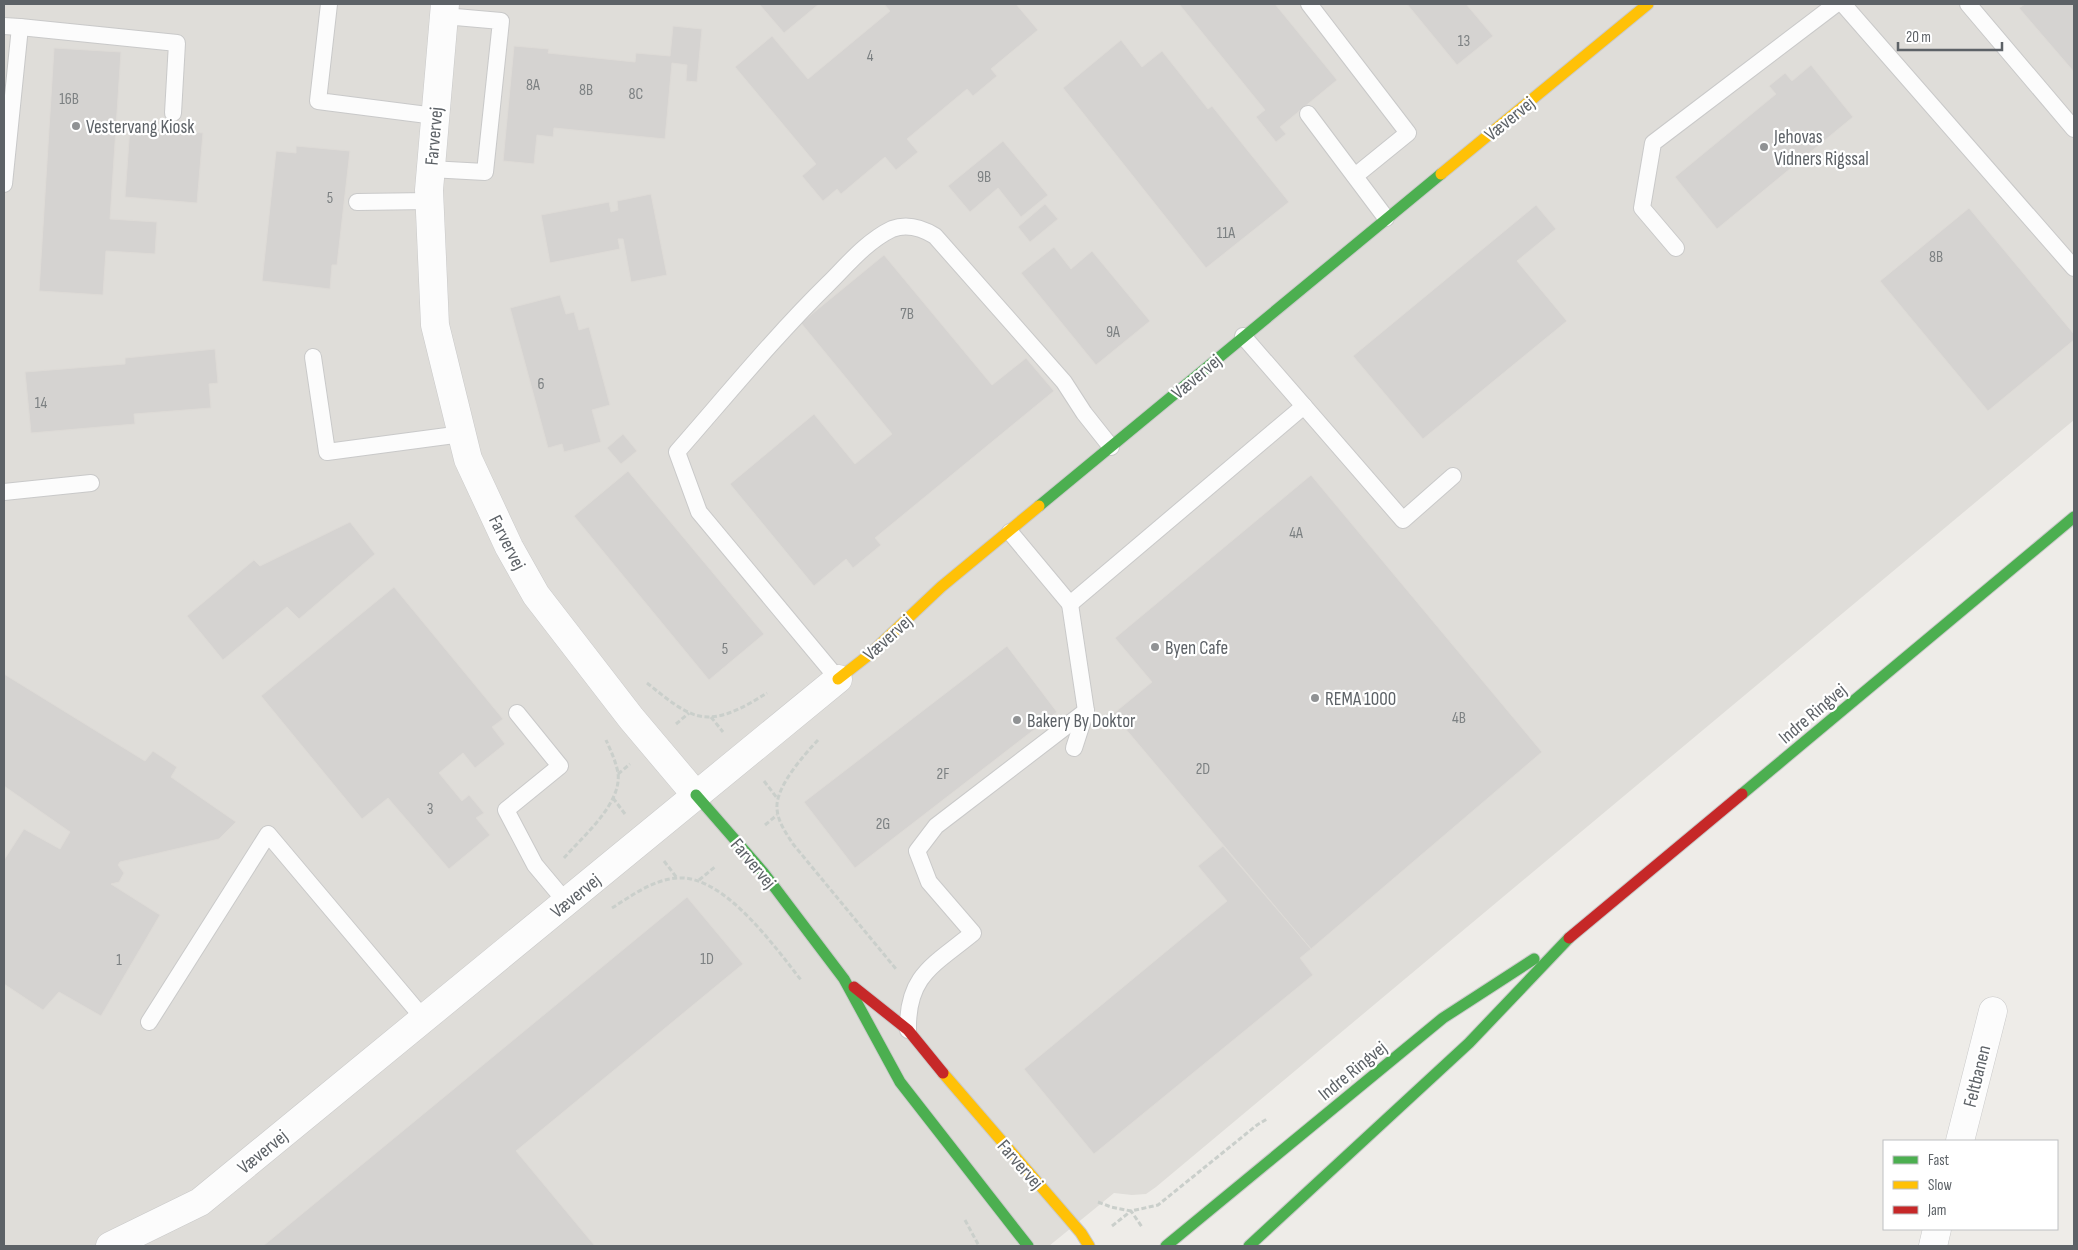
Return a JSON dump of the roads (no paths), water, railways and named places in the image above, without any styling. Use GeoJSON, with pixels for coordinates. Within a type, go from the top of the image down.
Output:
{"type":"FeatureCollection","features":[{"type":"Feature","properties":{"kind":"street","name":"Vævervej"},"geometry":{"type":"LineString","coordinates":[[110,1246],[200,1202],[870,654],[941,587],[1010,532],[1386,218],[1648,4]]}},
{"type":"Feature","properties":{"kind":"street","name":"Farvervej"},"geometry":{"type":"LineString","coordinates":[[444,10],[430,169],[429,201],[435,325],[468,459],[508,547],[536,595],[631,718],[762,872],[844,979],[900,1082],[1028,1246]]}},
{"type":"Feature","properties":{"kind":"street","name":"Indre Ringvej"},"geometry":{"type":"LineString","coordinates":[[1249,1246],[1468,1043],[1571,936],[2074,517]]}},
{"type":"Feature","properties":{"kind":"street","name":"Indre Ringvej"},"geometry":{"type":"LineString","coordinates":[[1166,1246],[1443,1018],[1571,936]]}},
{"type":"Feature","properties":{"kind":"street","name":"Farvervej"},"geometry":{"type":"LineString","coordinates":[[844,979],[908,1030],[1089,1246]]}},
{"type":"Feature","properties":{"kind":"street","name":"Feltbanen"},"geometry":{"type":"LineString","coordinates":[[1960,1140],[1993,1011]]}},
{"type":"Feature","properties":{"kind":"street"},"geometry":{"type":"LineString","coordinates":[[1933,1246],[1937,1230]]}},
{"type":"Feature","properties":{"kind":"lane"},"geometry":{"type":"LineString","coordinates":[[328,4],[318,101],[435,116]]}},
{"type":"Feature","properties":{"kind":"lane"},"geometry":{"type":"LineString","coordinates":[[1308,4],[1408,132],[1355,176]]}},
{"type":"Feature","properties":{"kind":"lane"},"geometry":{"type":"LineString","coordinates":[[1676,248],[1642,208],[1653,143],[1836,4]]}},
{"type":"Feature","properties":{"kind":"lane"},"geometry":{"type":"LineString","coordinates":[[1843,4],[2074,268]]}},
{"type":"Feature","properties":{"kind":"lane"},"geometry":{"type":"LineString","coordinates":[[1968,4],[2074,129]]}},
{"type":"Feature","properties":{"kind":"lane"},"geometry":{"type":"LineString","coordinates":[[430,169],[485,172],[500,21],[444,10]]}},
{"type":"Feature","properties":{"kind":"lane"},"geometry":{"type":"LineString","coordinates":[[4,184],[12,26],[177,43],[173,113]]}},
{"type":"Feature","properties":{"kind":"lane"},"geometry":{"type":"LineString","coordinates":[[1308,114],[1386,218]]}},
{"type":"Feature","properties":{"kind":"lane"},"geometry":{"type":"LineString","coordinates":[[357,202],[429,201]]}},
{"type":"Feature","properties":{"kind":"lane"},"geometry":{"type":"LineString","coordinates":[[838,679],[700,512],[677,452],[795,317],[862,250],[893,229],[908,226],[923,228],[935,236],[1064,382],[1084,413],[1111,447]]}},
{"type":"Feature","properties":{"kind":"lane"},"geometry":{"type":"LineString","coordinates":[[1243,336],[1403,520],[1453,476]]}},
{"type":"Feature","properties":{"kind":"lane"},"geometry":{"type":"LineString","coordinates":[[313,357],[327,452],[462,434]]}},
{"type":"Feature","properties":{"kind":"lane"},"geometry":{"type":"LineString","coordinates":[[1070,604],[1304,406]]}},
{"type":"Feature","properties":{"kind":"lane"},"geometry":{"type":"LineString","coordinates":[[4,492],[91,483]]}},
{"type":"Feature","properties":{"kind":"lane"},"geometry":{"type":"LineString","coordinates":[[1010,532],[1070,604],[1086,711],[1074,748]]}},
{"type":"Feature","properties":{"kind":"lane"},"geometry":{"type":"LineString","coordinates":[[908,1030],[907,1010],[913,990],[924,973],[973,933],[928,882],[917,851],[936,826],[1086,711]]}},
{"type":"Feature","properties":{"kind":"lane"},"geometry":{"type":"LineString","coordinates":[[517,713],[560,766],[506,810],[535,865],[566,902]]}},
{"type":"Feature","properties":{"kind":"lane"},"geometry":{"type":"LineString","coordinates":[[149,1022],[268,834],[424,1019]]}},
{"type":"Feature","properties":{"kind":"place","name":"Vestervang Kiosk"},"geometry":{"type":"Point","coordinates":[76,126]}},
{"type":"Feature","properties":{"kind":"place","name":"Jehovas Vidners Rigssal"},"geometry":{"type":"Point","coordinates":[1764,147]}},
{"type":"Feature","properties":{"kind":"place","name":"Byen Cafe"},"geometry":{"type":"Point","coordinates":[1155,647]}},
{"type":"Feature","properties":{"kind":"place","name":"REMA 1000"},"geometry":{"type":"Point","coordinates":[1315,698]}},
{"type":"Feature","properties":{"kind":"place","name":"Bakery By Doktor"},"geometry":{"type":"Point","coordinates":[1017,720]}}]}
